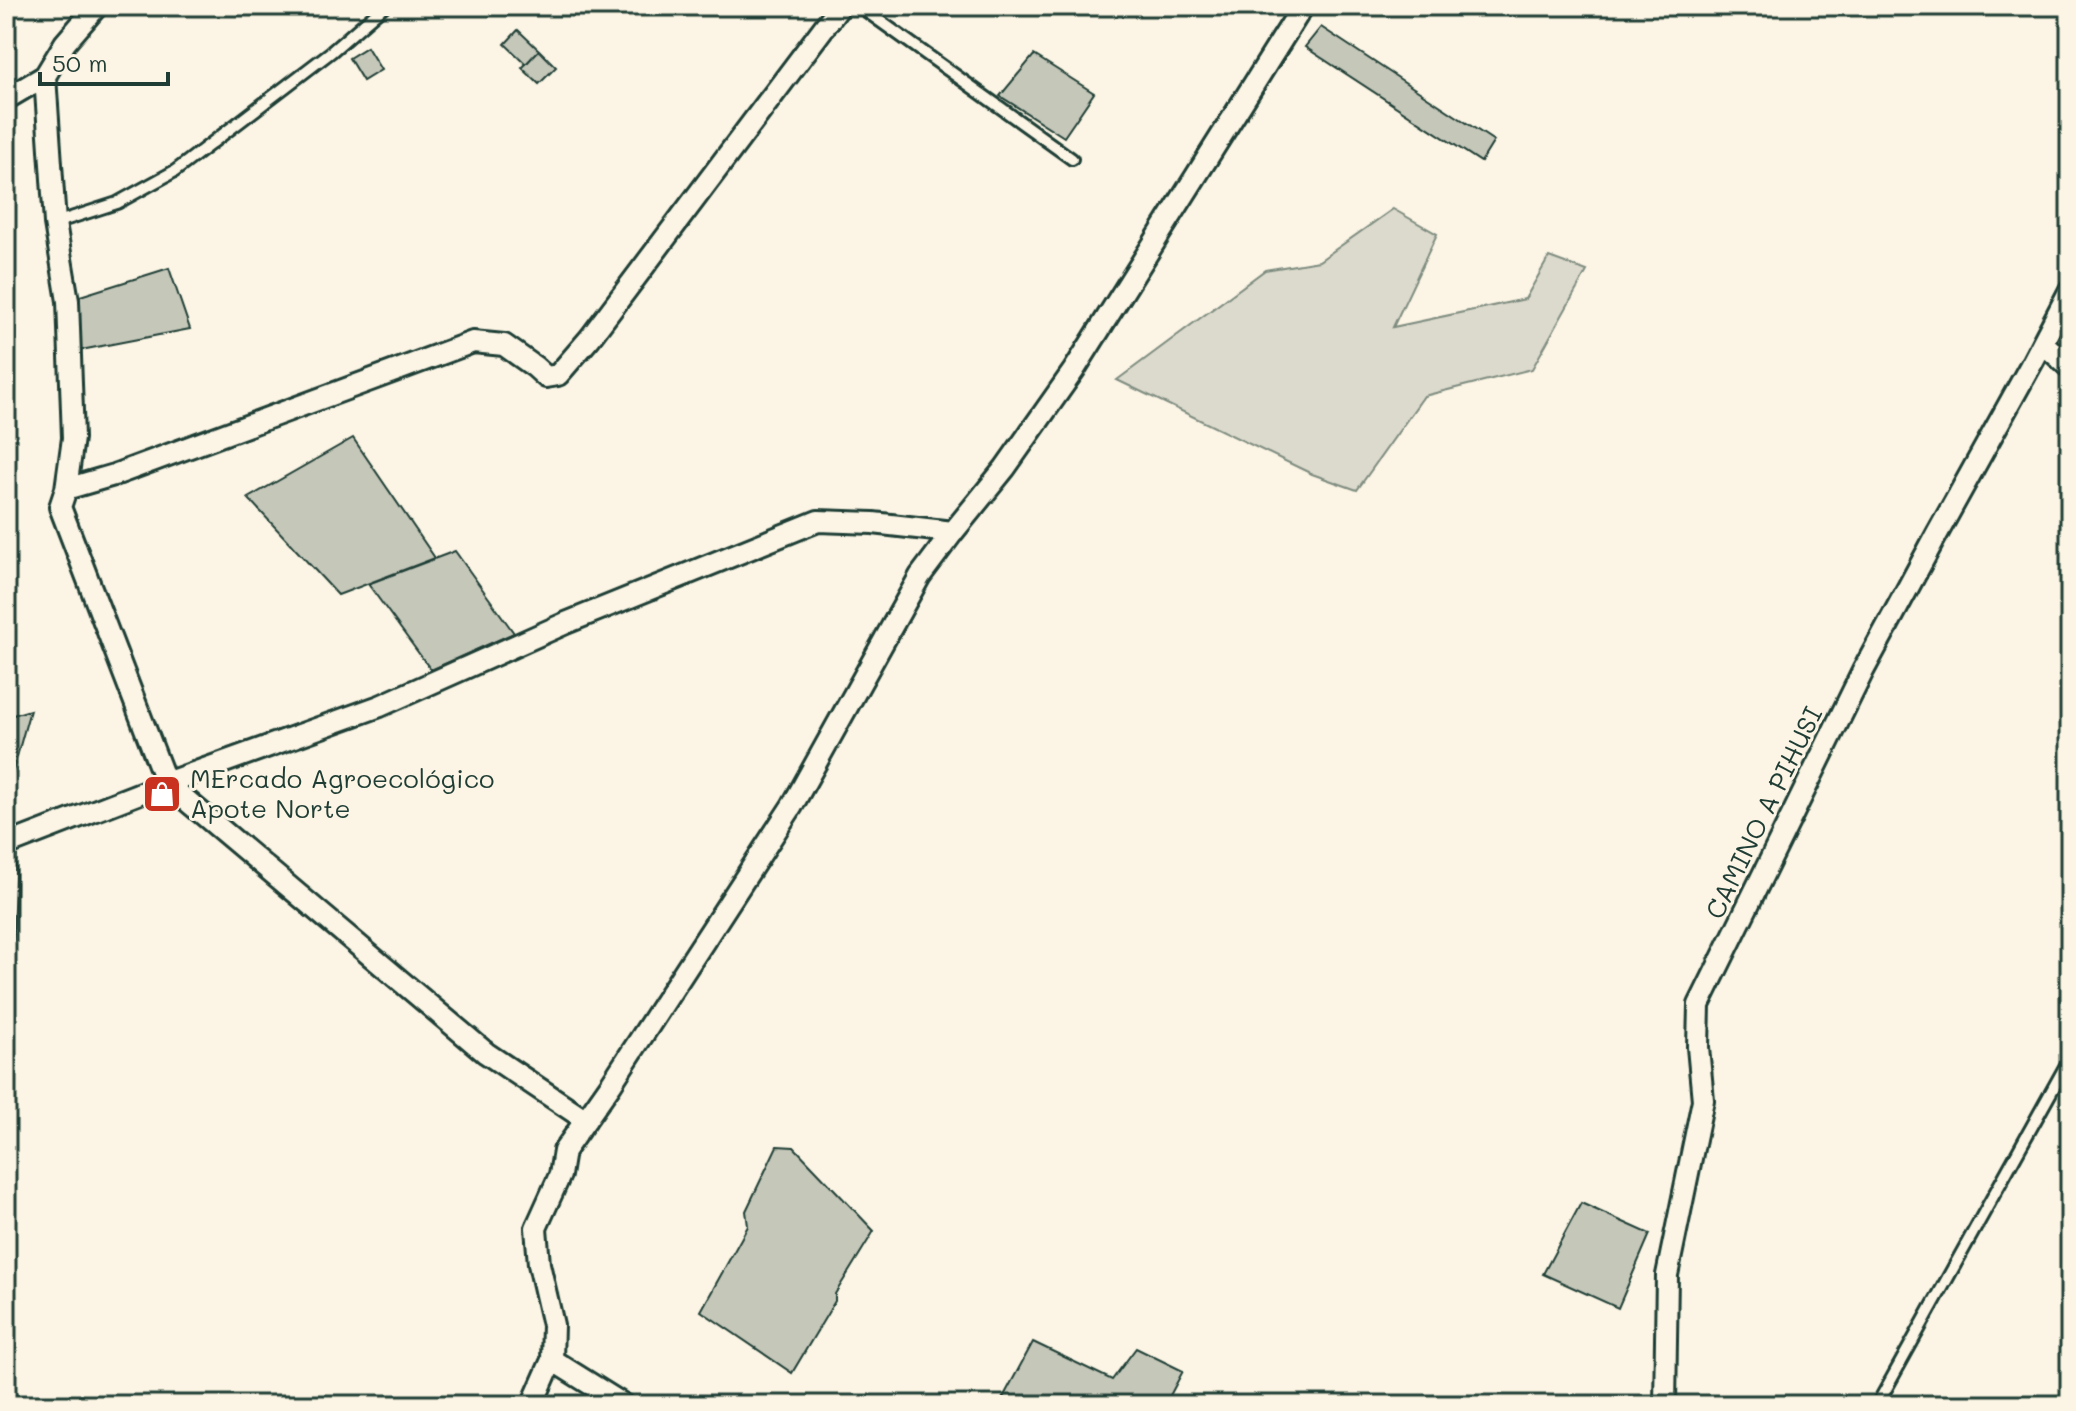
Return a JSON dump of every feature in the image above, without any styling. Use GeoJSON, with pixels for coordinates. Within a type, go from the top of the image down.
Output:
{"type":"FeatureCollection","features":[{"type":"Feature","properties":{"kind":"street"},"geometry":{"type":"LineString","coordinates":[[6,99],[45,76],[65,43],[97,6]]}},
{"type":"Feature","properties":{"kind":"street"},"geometry":{"type":"LineString","coordinates":[[66,489],[129,469],[473,342],[504,345],[546,377],[558,375],[653,256],[840,6]]}},
{"type":"Feature","properties":{"kind":"street"},"geometry":{"type":"LineString","coordinates":[[532,1405],[552,1360],[553,1325],[539,1264],[536,1228],[560,1175],[564,1151],[792,806],[920,576],[1005,468],[1074,370],[1303,6]]}},
{"type":"Feature","properties":{"kind":"street"},"geometry":{"type":"LineString","coordinates":[[45,76],[55,223],[68,301],[73,438],[66,489],[60,507],[166,783],[486,1053],[586,1120]]}},
{"type":"Feature","properties":{"kind":"street","name":"CAMINO A PIHUSI"},"geometry":{"type":"LineString","coordinates":[[1665,1405],[1667,1275],[1703,1100],[1698,1047],[1699,1005],[1863,671],[2070,290]]}},
{"type":"Feature","properties":{"kind":"street"},"geometry":{"type":"LineString","coordinates":[[2043,343],[2070,368]]}},
{"type":"Feature","properties":{"kind":"street"},"geometry":{"type":"LineString","coordinates":[[8,844],[380,706],[566,623],[818,521],[873,523],[953,532]]}},
{"type":"Feature","properties":{"kind":"street"},"geometry":{"type":"LineString","coordinates":[[552,1360],[624,1405]]}},
{"type":"Feature","properties":{"kind":"lane"},"geometry":{"type":"LineString","coordinates":[[55,223],[117,203],[175,171],[331,52],[384,6]]}},
{"type":"Feature","properties":{"kind":"lane"},"geometry":{"type":"LineString","coordinates":[[859,6],[1072,159]]}},
{"type":"Feature","properties":{"kind":"lane"},"geometry":{"type":"LineString","coordinates":[[6,967],[8,844]]}},
{"type":"Feature","properties":{"kind":"lane"},"geometry":{"type":"LineString","coordinates":[[1877,1405],[2070,1058]]}},
{"type":"Feature","properties":{"kind":"shaded area"},"geometry":{"type":"Polygon","coordinates":[[[1393,209],[1437,234],[1393,327],[1525,299],[1549,257],[1587,271],[1532,369],[1424,396],[1357,490],[1312,474],[1117,380],[1265,270],[1319,261],[1393,209]]]}},
{"type":"Feature","properties":{"kind":"building"},"geometry":{"type":"Polygon","coordinates":[[[1321,27],[1494,141],[1481,162],[1305,47],[1321,27]]]}},
{"type":"Feature","properties":{"kind":"building"},"geometry":{"type":"Polygon","coordinates":[[[518,30],[539,50],[526,64],[505,44],[518,30]]]}},
{"type":"Feature","properties":{"kind":"building"},"geometry":{"type":"Polygon","coordinates":[[[367,47],[381,70],[363,81],[349,58],[367,47]]]}},
{"type":"Feature","properties":{"kind":"building"},"geometry":{"type":"Polygon","coordinates":[[[539,50],[556,67],[539,84],[522,68],[539,50]]]}},
{"type":"Feature","properties":{"kind":"building"},"geometry":{"type":"Polygon","coordinates":[[[1034,55],[1094,93],[1064,137],[1000,96],[1034,55]]]}},
{"type":"Feature","properties":{"kind":"building"},"geometry":{"type":"Polygon","coordinates":[[[169,268],[190,329],[76,351],[80,296],[169,268]]]}},
{"type":"Feature","properties":{"kind":"building"},"geometry":{"type":"Polygon","coordinates":[[[353,438],[435,558],[338,595],[248,498],[353,438]]]}},
{"type":"Feature","properties":{"kind":"building"},"geometry":{"type":"Polygon","coordinates":[[[455,551],[514,633],[431,670],[368,584],[455,551]]]}},
{"type":"Feature","properties":{"kind":"building"},"geometry":{"type":"Polygon","coordinates":[[[30,710],[6,796],[6,717],[30,710]]]}},
{"type":"Feature","properties":{"kind":"building"},"geometry":{"type":"Polygon","coordinates":[[[777,1146],[794,1147],[874,1231],[792,1373],[701,1311],[748,1226],[746,1211],[777,1146]]]}},
{"type":"Feature","properties":{"kind":"building"},"geometry":{"type":"Polygon","coordinates":[[[1581,1203],[1650,1234],[1618,1308],[1543,1274],[1581,1203]]]}},
{"type":"Feature","properties":{"kind":"building"},"geometry":{"type":"Polygon","coordinates":[[[1033,1342],[1112,1380],[1136,1348],[1183,1371],[1165,1405],[999,1405],[1033,1342]]]}},
{"type":"Feature","properties":{"kind":"place","name":"MErcado Agroecológico Apote Norte"},"geometry":{"type":"Point","coordinates":[162,794]}}]}
